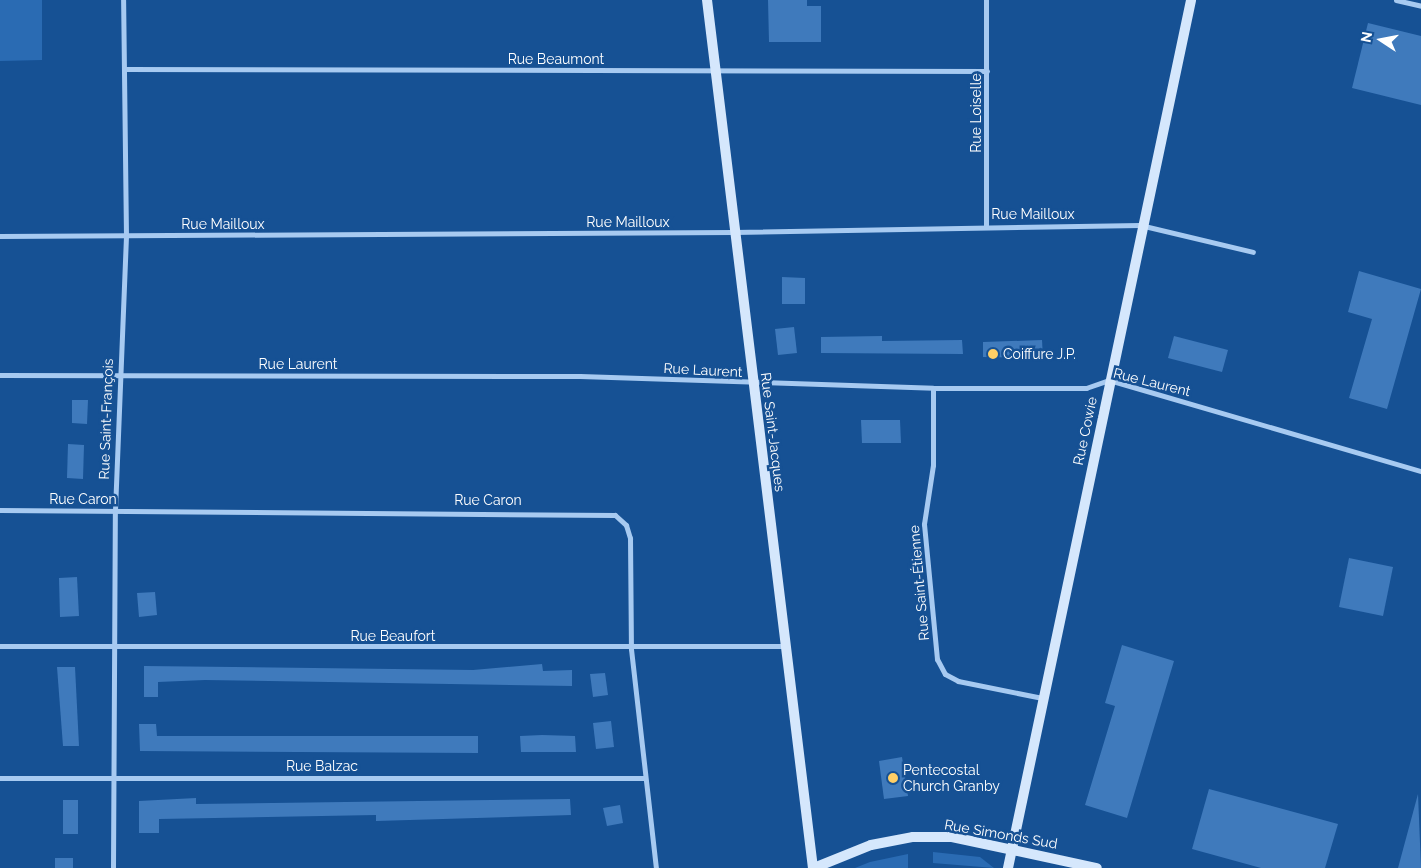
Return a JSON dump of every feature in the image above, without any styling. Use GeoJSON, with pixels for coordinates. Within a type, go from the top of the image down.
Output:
{"type":"FeatureCollection","features":[{"type":"Feature","properties":{"kind":"street","name":"Rue Saint-François"},"geometry":{"type":"LineString","coordinates":[[113,868],[115,510],[118,375],[126,236],[123,0]]}},
{"type":"Feature","properties":{"kind":"street","name":"Rue Saint-Jacques"},"geometry":{"type":"LineString","coordinates":[[707,0],[813,868]]}},
{"type":"Feature","properties":{"kind":"street","name":"Rue Loiselle"},"geometry":{"type":"LineString","coordinates":[[986,0],[986,225]]}},
{"type":"Feature","properties":{"kind":"street","name":"Rue Cowie"},"geometry":{"type":"LineString","coordinates":[[1008,868],[1042,698],[1110,380],[1140,225],[1191,0]]}},
{"type":"Feature","properties":{"kind":"street"},"geometry":{"type":"LineString","coordinates":[[1396,0],[1421,6]]}},
{"type":"Feature","properties":{"kind":"street","name":"Rue Beaumont"},"geometry":{"type":"LineString","coordinates":[[124,69],[987,70]]}},
{"type":"Feature","properties":{"kind":"street","name":"Rue Mailloux"},"geometry":{"type":"LineString","coordinates":[[0,236],[734,232],[986,225],[1140,225],[1253,252]]}},
{"type":"Feature","properties":{"kind":"street","name":"Rue Laurent"},"geometry":{"type":"LineString","coordinates":[[0,375],[580,376],[754,384],[933,388],[1086,388],[1110,380],[1421,470]]}},
{"type":"Feature","properties":{"kind":"street","name":"Rue Saint-Étienne"},"geometry":{"type":"LineString","coordinates":[[933,388],[933,465],[924,524],[937,659],[945,674],[958,681],[1042,698]]}},
{"type":"Feature","properties":{"kind":"street","name":"Rue Caron"},"geometry":{"type":"LineString","coordinates":[[0,510],[615,515],[626,525],[630,538],[631,649],[656,868]]}},
{"type":"Feature","properties":{"kind":"street","name":"Rue Beaufort"},"geometry":{"type":"LineString","coordinates":[[0,646],[631,649],[786,646]]}},
{"type":"Feature","properties":{"kind":"street","name":"Rue Balzac"},"geometry":{"type":"LineString","coordinates":[[0,778],[645,778]]}},
{"type":"Feature","properties":{"kind":"street","name":"Rue Simonds Sud"},"geometry":{"type":"LineString","coordinates":[[813,868],[871,846],[913,837],[952,837],[1012,847],[1097,868]]}},
{"type":"Feature","properties":{"kind":"shaded area"},"geometry":{"type":"Polygon","coordinates":[[[0,0],[42,0],[42,60],[0,61],[0,0]]]}},
{"type":"Feature","properties":{"kind":"shaded area"},"geometry":{"type":"Polygon","coordinates":[[[933,852],[980,857],[994,868],[933,863],[933,852]]]}},
{"type":"Feature","properties":{"kind":"shaded area"},"geometry":{"type":"Polygon","coordinates":[[[908,854],[908,868],[855,868],[870,862],[908,854]]]}},
{"type":"Feature","properties":{"kind":"building"},"geometry":{"type":"Polygon","coordinates":[[[768,0],[807,0],[807,6],[821,6],[821,42],[769,42],[768,0]]]}},
{"type":"Feature","properties":{"kind":"building"},"geometry":{"type":"Polygon","coordinates":[[[1368,23],[1421,36],[1421,105],[1352,88],[1368,23]]]}},
{"type":"Feature","properties":{"kind":"building"},"geometry":{"type":"Polygon","coordinates":[[[1359,271],[1421,289],[1387,409],[1349,398],[1372,319],[1348,312],[1359,271]]]}},
{"type":"Feature","properties":{"kind":"building"},"geometry":{"type":"Polygon","coordinates":[[[782,277],[805,278],[805,304],[782,304],[782,277]]]}},
{"type":"Feature","properties":{"kind":"building"},"geometry":{"type":"Polygon","coordinates":[[[794,327],[797,353],[778,355],[775,329],[794,327]]]}},
{"type":"Feature","properties":{"kind":"building"},"geometry":{"type":"Polygon","coordinates":[[[882,336],[882,341],[962,340],[963,354],[821,353],[821,337],[882,336]]]}},
{"type":"Feature","properties":{"kind":"building"},"geometry":{"type":"Polygon","coordinates":[[[1174,336],[1228,350],[1222,372],[1168,358],[1174,336]]]}},
{"type":"Feature","properties":{"kind":"building"},"geometry":{"type":"Polygon","coordinates":[[[1042,340],[1043,358],[983,357],[983,342],[1042,340]]]}},
{"type":"Feature","properties":{"kind":"building"},"geometry":{"type":"Polygon","coordinates":[[[72,400],[88,400],[87,424],[72,423],[72,400]]]}},
{"type":"Feature","properties":{"kind":"building"},"geometry":{"type":"Polygon","coordinates":[[[861,420],[900,420],[901,443],[862,443],[861,420]]]}},
{"type":"Feature","properties":{"kind":"building"},"geometry":{"type":"Polygon","coordinates":[[[68,444],[84,445],[83,479],[67,478],[68,444]]]}},
{"type":"Feature","properties":{"kind":"building"},"geometry":{"type":"Polygon","coordinates":[[[1349,558],[1393,567],[1383,616],[1339,607],[1349,558]]]}},
{"type":"Feature","properties":{"kind":"building"},"geometry":{"type":"Polygon","coordinates":[[[77,577],[79,616],[60,617],[59,578],[77,577]]]}},
{"type":"Feature","properties":{"kind":"building"},"geometry":{"type":"Polygon","coordinates":[[[155,592],[157,615],[139,617],[137,593],[155,592]]]}},
{"type":"Feature","properties":{"kind":"building"},"geometry":{"type":"Polygon","coordinates":[[[1122,645],[1174,661],[1127,818],[1085,805],[1115,706],[1105,703],[1122,645]]]}},
{"type":"Feature","properties":{"kind":"building"},"geometry":{"type":"Polygon","coordinates":[[[542,664],[543,671],[572,670],[572,686],[205,680],[158,682],[158,697],[144,697],[144,666],[473,670],[542,664]]]}},
{"type":"Feature","properties":{"kind":"building"},"geometry":{"type":"Polygon","coordinates":[[[57,667],[75,667],[79,746],[63,746],[57,667]]]}},
{"type":"Feature","properties":{"kind":"building"},"geometry":{"type":"Polygon","coordinates":[[[605,673],[608,695],[593,697],[590,674],[605,673]]]}},
{"type":"Feature","properties":{"kind":"building"},"geometry":{"type":"Polygon","coordinates":[[[611,721],[614,747],[596,749],[593,723],[611,721]]]}},
{"type":"Feature","properties":{"kind":"building"},"geometry":{"type":"Polygon","coordinates":[[[139,724],[156,724],[157,736],[478,736],[478,753],[140,751],[139,724]]]}},
{"type":"Feature","properties":{"kind":"building"},"geometry":{"type":"Polygon","coordinates":[[[520,736],[575,736],[576,752],[521,752],[520,736]]]}},
{"type":"Feature","properties":{"kind":"building","name":"Pentecostal Church Granby"},"geometry":{"type":"Polygon","coordinates":[[[902,757],[908,796],[884,799],[879,761],[902,757]]]}},
{"type":"Feature","properties":{"kind":"building"},"geometry":{"type":"Polygon","coordinates":[[[1209,789],[1338,824],[1325,868],[1261,868],[1192,849],[1209,789]]]}},
{"type":"Feature","properties":{"kind":"building"},"geometry":{"type":"Polygon","coordinates":[[[1418,794],[1421,868],[1398,868],[1418,794]]]}},
{"type":"Feature","properties":{"kind":"building"},"geometry":{"type":"Polygon","coordinates":[[[196,798],[196,804],[570,799],[571,815],[376,821],[376,815],[159,819],[159,833],[139,833],[139,801],[196,798]]]}},
{"type":"Feature","properties":{"kind":"building"},"geometry":{"type":"Polygon","coordinates":[[[63,800],[78,800],[78,834],[63,834],[63,800]]]}},
{"type":"Feature","properties":{"kind":"building"},"geometry":{"type":"Polygon","coordinates":[[[620,805],[623,823],[607,826],[603,808],[620,805]]]}},
{"type":"Feature","properties":{"kind":"building"},"geometry":{"type":"Polygon","coordinates":[[[55,858],[73,858],[73,868],[55,868],[55,858]]]}},
{"type":"Feature","properties":{"kind":"place","name":"Coiffure J.P."},"geometry":{"type":"Point","coordinates":[993,354]}},
{"type":"Feature","properties":{"kind":"place","name":"Pentecostal Church Granby"},"geometry":{"type":"Point","coordinates":[893,778]}}]}
